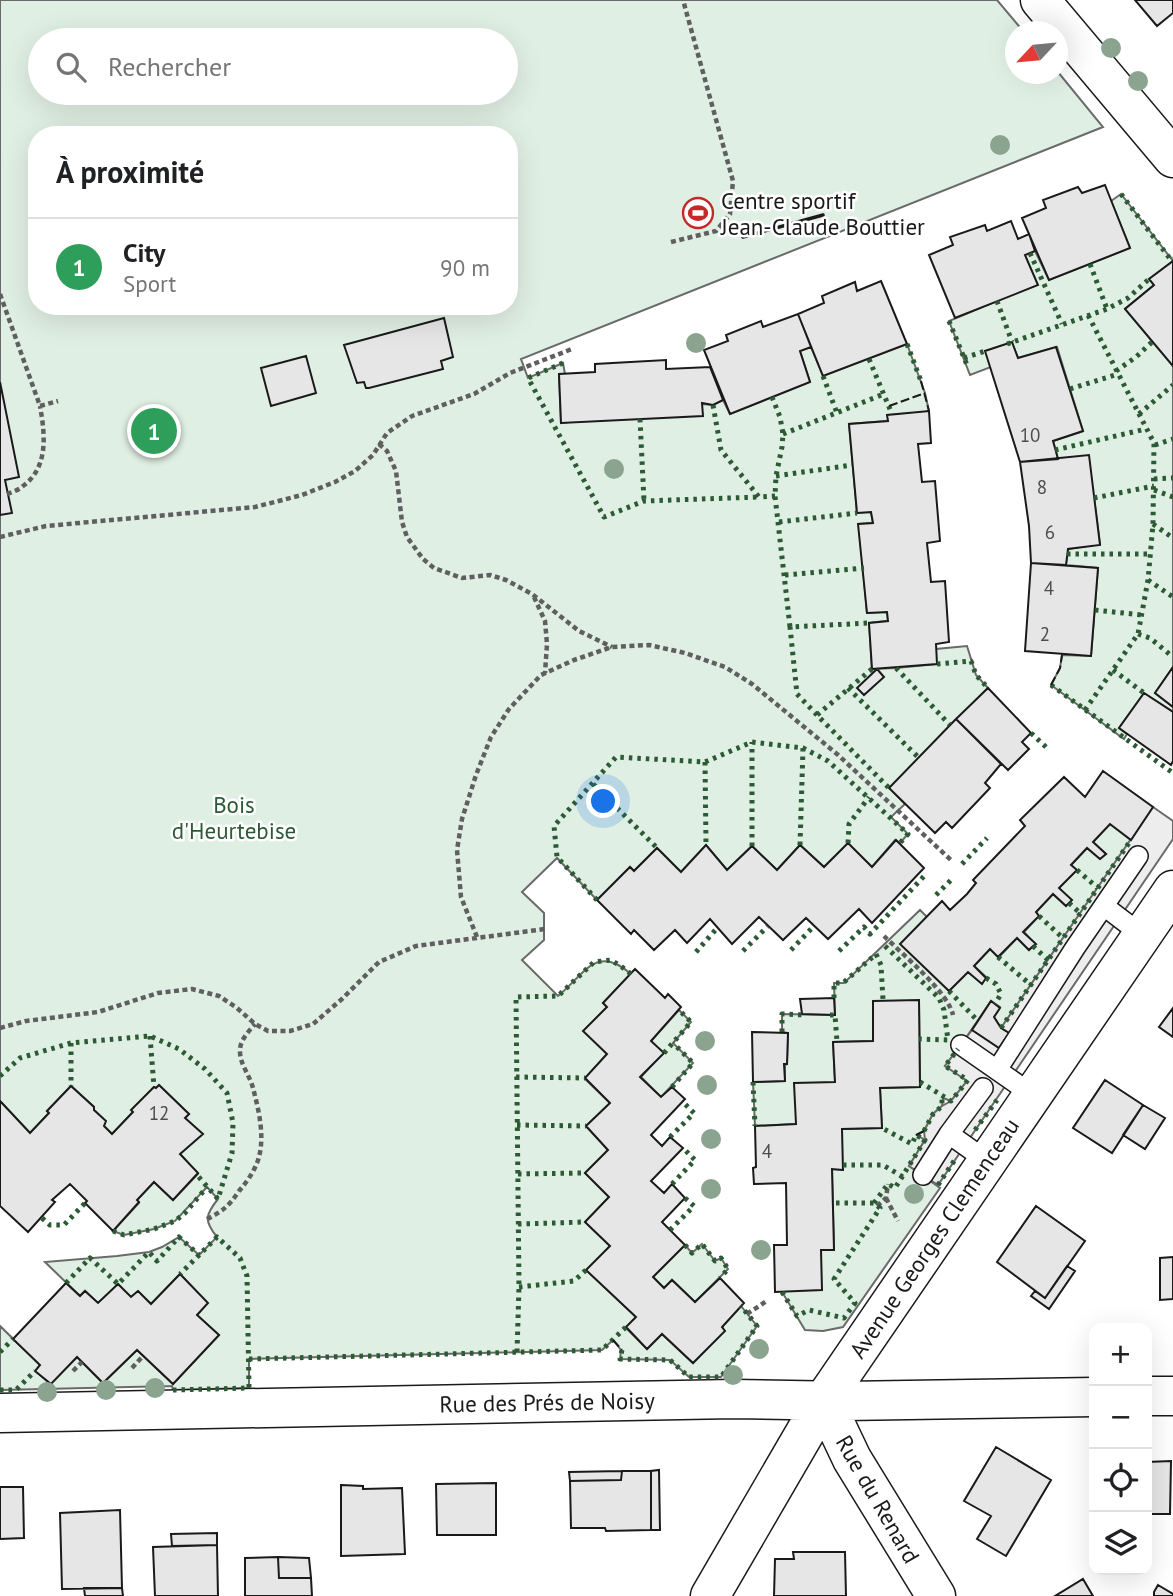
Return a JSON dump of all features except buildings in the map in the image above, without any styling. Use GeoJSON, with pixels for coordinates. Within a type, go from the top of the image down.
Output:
{"type":"FeatureCollection","features":[{"type":"Feature","properties":{"kind":"street"},"geometry":{"type":"LineString","coordinates":[[1040,0],[1173,158]]}},
{"type":"Feature","properties":{"kind":"street","name":"Avenue Georges Clemenceau"},"geometry":{"type":"LineString","coordinates":[[710,1596],[824,1400],[1173,890]]}},
{"type":"Feature","properties":{"kind":"street"},"geometry":{"type":"LineString","coordinates":[[1152,1396],[1173,1396]]}},
{"type":"Feature","properties":{"kind":"street","name":"Rue des Prés de Noisy"},"geometry":{"type":"LineString","coordinates":[[0,1413],[733,1399],[845,1401],[1089,1397]]}},
{"type":"Feature","properties":{"kind":"street","name":"Rue du Renard"},"geometry":{"type":"LineString","coordinates":[[824,1400],[852,1459],[936,1596]]}},
{"type":"Feature","properties":{"kind":"lane"},"geometry":{"type":"LineString","coordinates":[[997,1070],[1138,856]]}},
{"type":"Feature","properties":{"kind":"lane"},"geometry":{"type":"LineString","coordinates":[[1104,906],[1142,934]]}},
{"type":"Feature","properties":{"kind":"lane"},"geometry":{"type":"LineString","coordinates":[[961,1045],[1033,1095]]}},
{"type":"Feature","properties":{"kind":"lane"},"geometry":{"type":"LineString","coordinates":[[923,1175],[983,1088]]}},
{"type":"Feature","properties":{"kind":"lane"},"geometry":{"type":"LineString","coordinates":[[949,1134],[987,1161]]}},
{"type":"Feature","properties":{"kind":"path"},"geometry":{"type":"LineString","coordinates":[[671,242],[716,231],[730,214],[733,181],[683,0]]}},
{"type":"Feature","properties":{"kind":"path"},"geometry":{"type":"LineString","coordinates":[[0,294],[40,406],[44,429],[44,450],[37,471],[24,486],[8,494]]}},
{"type":"Feature","properties":{"kind":"path"},"geometry":{"type":"LineString","coordinates":[[0,537],[46,526],[255,507],[302,495],[355,471],[373,455],[387,433],[412,416],[474,394],[496,379],[572,349]]}},
{"type":"Feature","properties":{"kind":"path"},"geometry":{"type":"LineString","coordinates":[[40,406],[58,401]]}},
{"type":"Feature","properties":{"kind":"path"},"geometry":{"type":"LineString","coordinates":[[379,444],[387,451],[396,471],[402,522],[407,537],[423,559],[434,568],[462,578],[490,575],[506,580],[532,594],[579,631],[612,647]]}},
{"type":"Feature","properties":{"kind":"path"},"geometry":{"type":"LineString","coordinates":[[532,594],[545,621],[545,673]]}},
{"type":"Feature","properties":{"kind":"path"},"geometry":{"type":"LineString","coordinates":[[477,937],[461,897],[457,850],[462,819],[491,737],[509,709],[541,675],[612,647],[649,645],[685,653],[725,667],[751,684],[837,754],[952,861]]}},
{"type":"Feature","properties":{"kind":"path"},"geometry":{"type":"LineString","coordinates":[[0,1028],[26,1021],[99,1012],[158,993],[192,989],[219,996],[268,1031],[290,1031],[313,1024],[379,962],[416,946],[545,929]]}},
{"type":"Feature","properties":{"kind":"path"},"geometry":{"type":"LineString","coordinates":[[884,936],[947,999],[953,1012],[954,1032],[961,1045]]}},
{"type":"Feature","properties":{"kind":"path"},"geometry":{"type":"LineString","coordinates":[[206,1219],[221,1212],[233,1200],[257,1163],[261,1130],[252,1084],[239,1050],[246,1034],[255,1024]]}},
{"type":"Feature","properties":{"kind":"path"},"geometry":{"type":"LineString","coordinates":[[877,1206],[886,1198],[888,1184]]}},
{"type":"Feature","properties":{"kind":"path"},"geometry":{"type":"LineString","coordinates":[[747,1314],[768,1300]]}},
{"type":"Feature","properties":{"kind":"green space","name":"Bois d'Heurtebise"},"geometry":{"type":"Polygon","coordinates":[[[0,0],[997,0],[1015,21],[1005,21],[1005,84],[1068,84],[1103,127],[521,359],[528,378],[563,363],[565,374],[559,375],[561,423],[702,404],[713,405],[723,400],[730,414],[810,382],[800,351],[811,347],[823,376],[907,344],[929,411],[888,421],[849,424],[857,513],[871,512],[873,523],[859,524],[867,613],[887,612],[888,621],[869,623],[872,669],[936,664],[936,649],[967,646],[976,675],[988,688],[890,788],[905,804],[891,817],[908,834],[900,843],[895,840],[872,867],[848,844],[824,867],[800,845],[777,870],[752,846],[727,870],[706,845],[681,872],[657,848],[634,871],[630,867],[597,900],[557,858],[522,892],[544,913],[544,940],[522,960],[558,996],[591,965],[599,962],[608,961],[619,965],[631,974],[603,1003],[607,1007],[584,1031],[607,1054],[585,1079],[610,1103],[586,1126],[608,1150],[585,1173],[609,1197],[585,1222],[610,1246],[587,1271],[636,1317],[626,1328],[647,1349],[662,1334],[693,1363],[724,1331],[722,1327],[741,1306],[757,1326],[721,1377],[689,1377],[670,1360],[620,1359],[621,1350],[613,1340],[602,1350],[249,1359],[249,1388],[173,1390],[172,1386],[0,1390],[0,1326],[40,1365],[36,1371],[50,1384],[77,1357],[103,1383],[137,1350],[173,1384],[219,1335],[197,1315],[207,1303],[180,1274],[151,1304],[138,1291],[131,1297],[118,1285],[98,1303],[85,1291],[80,1296],[45,1262],[149,1252],[179,1237],[199,1255],[217,1237],[208,1218],[218,1199],[207,1187],[175,1221],[154,1229],[124,1235],[113,1231],[154,1182],[173,1200],[198,1174],[180,1154],[202,1134],[185,1118],[189,1114],[160,1086],[154,1087],[112,1134],[104,1126],[105,1121],[94,1107],[71,1086],[47,1111],[49,1113],[30,1133],[0,1101],[0,0]]]}},
{"type":"Feature","properties":{"kind":"green space"},"geometry":{"type":"Polygon","coordinates":[[[1121,194],[1173,261],[1150,279],[1154,285],[1125,309],[1173,366],[1173,667],[1155,693],[1173,707],[1173,712],[1144,693],[1119,728],[1127,734],[1124,739],[1051,685],[1060,668],[1062,655],[1091,656],[1098,568],[1066,565],[1068,549],[1100,544],[1094,498],[1058,459],[1053,441],[1083,431],[1057,347],[1018,358],[1012,343],[986,351],[991,367],[970,375],[949,321],[997,301],[1025,255],[1035,251],[1049,280],[1130,248],[1111,201],[1121,194]]]}},
{"type":"Feature","properties":{"kind":"green space"},"geometry":{"type":"Polygon","coordinates":[[[1110,824],[1131,840],[1001,1028],[994,1017],[1000,1007],[991,1001],[945,1066],[968,1080],[951,1101],[943,1098],[942,1106],[933,1114],[924,1131],[917,1135],[925,1140],[909,1166],[940,1188],[843,1327],[823,1331],[805,1330],[782,1292],[821,1250],[834,1249],[832,1169],[842,1170],[842,1129],[882,1128],[880,1088],[920,1087],[919,1001],[873,1001],[873,1041],[833,1042],[835,1082],[796,1124],[755,1126],[753,1082],[785,1081],[788,1033],[782,1032],[782,1014],[835,1015],[834,983],[844,983],[920,910],[927,917],[949,991],[968,972],[982,983],[986,977],[974,966],[990,949],[999,957],[1017,938],[1029,950],[1035,944],[1024,932],[1039,916],[1036,912],[1053,894],[1065,905],[1059,888],[1076,870],[1071,865],[1087,848],[1100,859],[1106,854],[1093,842],[1110,824]]]}},
{"type":"Feature","properties":{"kind":"green space"},"geometry":{"type":"Polygon","coordinates":[[[679,1010],[691,1022],[673,1043],[693,1063],[661,1097],[641,1077],[663,1053],[651,1041],[679,1010]]]}},
{"type":"Feature","properties":{"kind":"green space"},"geometry":{"type":"Polygon","coordinates":[[[702,1244],[715,1261],[721,1258],[728,1269],[695,1302],[672,1280],[664,1288],[653,1277],[685,1245],[692,1253],[702,1244]]]}},
{"type":"Feature","properties":{"kind":"shaded area"},"geometry":{"type":"Polygon","coordinates":[[[1153,807],[1173,821],[1173,839],[938,1185],[909,1166],[925,1140],[924,1131],[933,1114],[951,1101],[967,1081],[945,1066],[972,1030],[1000,1047],[1009,1033],[1001,1028],[1153,807]]]}},
{"type":"Feature","properties":{"kind":"hedge"},"geometry":{"type":"LineString","coordinates":[[1121,194],[1171,260],[1173,258]]}},
{"type":"Feature","properties":{"kind":"hedge"},"geometry":{"type":"LineString","coordinates":[[1030,253],[1062,324]]}},
{"type":"Feature","properties":{"kind":"hedge"},"geometry":{"type":"LineString","coordinates":[[1090,264],[1107,309]]}},
{"type":"Feature","properties":{"kind":"hedge"},"geometry":{"type":"LineString","coordinates":[[1007,344],[1107,309],[1128,298],[1149,279]]}},
{"type":"Feature","properties":{"kind":"hedge"},"geometry":{"type":"LineString","coordinates":[[997,301],[1012,342]]}},
{"type":"Feature","properties":{"kind":"hedge"},"geometry":{"type":"LineString","coordinates":[[1085,710],[1138,634],[1148,580],[1153,524],[1154,443],[1088,315]]}},
{"type":"Feature","properties":{"kind":"hedge"},"geometry":{"type":"LineString","coordinates":[[949,321],[967,365]]}},
{"type":"Feature","properties":{"kind":"hedge"},"geometry":{"type":"LineString","coordinates":[[1116,371],[1152,342]]}},
{"type":"Feature","properties":{"kind":"hedge"},"geometry":{"type":"LineString","coordinates":[[907,344],[921,381]]}},
{"type":"Feature","properties":{"kind":"hedge"},"geometry":{"type":"LineString","coordinates":[[964,358],[988,350]]}},
{"type":"Feature","properties":{"kind":"hedge"},"geometry":{"type":"LineString","coordinates":[[869,359],[892,414]]}},
{"type":"Feature","properties":{"kind":"hedge"},"geometry":{"type":"LineString","coordinates":[[563,363],[528,378],[604,517],[644,501],[759,497]]}},
{"type":"Feature","properties":{"kind":"hedge"},"geometry":{"type":"LineString","coordinates":[[1070,389],[1118,374]]}},
{"type":"Feature","properties":{"kind":"hedge"},"geometry":{"type":"LineString","coordinates":[[823,376],[837,413]]}},
{"type":"Feature","properties":{"kind":"hedge"},"geometry":{"type":"LineString","coordinates":[[1139,414],[1173,385]]}},
{"type":"Feature","properties":{"kind":"hedge"},"geometry":{"type":"LineString","coordinates":[[783,434],[884,394]]}},
{"type":"Feature","properties":{"kind":"hedge"},"geometry":{"type":"LineString","coordinates":[[772,397],[783,434],[775,496],[790,627]]}},
{"type":"Feature","properties":{"kind":"hedge"},"geometry":{"type":"LineString","coordinates":[[713,405],[721,450],[759,497],[775,496]]}},
{"type":"Feature","properties":{"kind":"hedge"},"geometry":{"type":"LineString","coordinates":[[640,419],[644,501]]}},
{"type":"Feature","properties":{"kind":"hedge"},"geometry":{"type":"LineString","coordinates":[[1055,450],[1146,429]]}},
{"type":"Feature","properties":{"kind":"hedge"},"geometry":{"type":"LineString","coordinates":[[1155,445],[1173,439]]}},
{"type":"Feature","properties":{"kind":"hedge"},"geometry":{"type":"LineString","coordinates":[[776,476],[852,465]]}},
{"type":"Feature","properties":{"kind":"hedge"},"geometry":{"type":"LineString","coordinates":[[1154,479],[1173,478]]}},
{"type":"Feature","properties":{"kind":"hedge"},"geometry":{"type":"LineString","coordinates":[[1094,498],[1154,486]]}},
{"type":"Feature","properties":{"kind":"hedge"},"geometry":{"type":"LineString","coordinates":[[1154,490],[1173,497]]}},
{"type":"Feature","properties":{"kind":"hedge"},"geometry":{"type":"LineString","coordinates":[[779,522],[857,513]]}},
{"type":"Feature","properties":{"kind":"hedge"},"geometry":{"type":"LineString","coordinates":[[1153,524],[1173,538]]}},
{"type":"Feature","properties":{"kind":"hedge"},"geometry":{"type":"LineString","coordinates":[[1067,554],[1150,554]]}},
{"type":"Feature","properties":{"kind":"hedge"},"geometry":{"type":"LineString","coordinates":[[785,575],[864,568]]}},
{"type":"Feature","properties":{"kind":"hedge"},"geometry":{"type":"LineString","coordinates":[[1148,580],[1173,597]]}},
{"type":"Feature","properties":{"kind":"hedge"},"geometry":{"type":"LineString","coordinates":[[1095,610],[1142,615]]}},
{"type":"Feature","properties":{"kind":"hedge"},"geometry":{"type":"LineString","coordinates":[[817,715],[797,694],[790,627],[869,623]]}},
{"type":"Feature","properties":{"kind":"hedge"},"geometry":{"type":"LineString","coordinates":[[1138,634],[1150,638],[1173,657]]}},
{"type":"Feature","properties":{"kind":"hedge"},"geometry":{"type":"LineString","coordinates":[[937,664],[971,661],[976,675],[988,688]]}},
{"type":"Feature","properties":{"kind":"hedge"},"geometry":{"type":"LineString","coordinates":[[896,668],[950,725]]}},
{"type":"Feature","properties":{"kind":"hedge"},"geometry":{"type":"LineString","coordinates":[[872,669],[817,715],[889,788]]}},
{"type":"Feature","properties":{"kind":"hedge"},"geometry":{"type":"LineString","coordinates":[[1113,670],[1144,693]]}},
{"type":"Feature","properties":{"kind":"hedge"},"geometry":{"type":"LineString","coordinates":[[1051,685],[1173,773]]}},
{"type":"Feature","properties":{"kind":"hedge"},"geometry":{"type":"LineString","coordinates":[[848,688],[919,758]]}},
{"type":"Feature","properties":{"kind":"hedge"},"geometry":{"type":"LineString","coordinates":[[1031,733],[1047,748]]}},
{"type":"Feature","properties":{"kind":"hedge"},"geometry":{"type":"LineString","coordinates":[[752,742],[752,846]]}},
{"type":"Feature","properties":{"kind":"hedge"},"geometry":{"type":"LineString","coordinates":[[597,900],[557,857],[554,826],[616,757],[705,762],[752,742],[803,748],[828,761],[908,834],[900,843]]}},
{"type":"Feature","properties":{"kind":"hedge"},"geometry":{"type":"LineString","coordinates":[[800,845],[803,748]]}},
{"type":"Feature","properties":{"kind":"hedge"},"geometry":{"type":"LineString","coordinates":[[705,762],[706,845]]}},
{"type":"Feature","properties":{"kind":"hedge"},"geometry":{"type":"LineString","coordinates":[[593,784],[657,848]]}},
{"type":"Feature","properties":{"kind":"hedge"},"geometry":{"type":"LineString","coordinates":[[848,843],[849,824],[869,797]]}},
{"type":"Feature","properties":{"kind":"hedge"},"geometry":{"type":"LineString","coordinates":[[962,864],[987,838]]}},
{"type":"Feature","properties":{"kind":"hedge"},"geometry":{"type":"LineString","coordinates":[[1001,1028],[1131,840]]}},
{"type":"Feature","properties":{"kind":"hedge"},"geometry":{"type":"LineString","coordinates":[[1077,870],[1098,888]]}},
{"type":"Feature","properties":{"kind":"hedge"},"geometry":{"type":"LineString","coordinates":[[839,951],[864,927],[870,934],[927,873]]}},
{"type":"Feature","properties":{"kind":"hedge"},"geometry":{"type":"LineString","coordinates":[[936,895],[952,879]]}},
{"type":"Feature","properties":{"kind":"hedge"},"geometry":{"type":"LineString","coordinates":[[1069,903],[1080,913]]}},
{"type":"Feature","properties":{"kind":"hedge"},"geometry":{"type":"LineString","coordinates":[[1039,916],[1063,938]]}},
{"type":"Feature","properties":{"kind":"hedge"},"geometry":{"type":"LineString","coordinates":[[743,951],[768,926]]}},
{"type":"Feature","properties":{"kind":"hedge"},"geometry":{"type":"LineString","coordinates":[[791,950],[814,926]]}},
{"type":"Feature","properties":{"kind":"hedge"},"geometry":{"type":"LineString","coordinates":[[696,952],[718,927]]}},
{"type":"Feature","properties":{"kind":"hedge"},"geometry":{"type":"LineString","coordinates":[[885,946],[939,998],[944,1010],[948,1040],[919,1039]]}},
{"type":"Feature","properties":{"kind":"hedge"},"geometry":{"type":"LineString","coordinates":[[1033,946],[1048,960]]}},
{"type":"Feature","properties":{"kind":"hedge"},"geometry":{"type":"LineString","coordinates":[[834,998],[834,983],[843,983],[876,954],[881,965],[883,1000]]}},
{"type":"Feature","properties":{"kind":"hedge"},"geometry":{"type":"LineString","coordinates":[[998,957],[1031,985]]}},
{"type":"Feature","properties":{"kind":"hedge"},"geometry":{"type":"LineString","coordinates":[[517,1352],[519,1287],[516,997],[558,996],[594,962],[611,960],[631,974]]}},
{"type":"Feature","properties":{"kind":"hedge"},"geometry":{"type":"LineString","coordinates":[[986,978],[996,984],[1001,994],[995,1004]]}},
{"type":"Feature","properties":{"kind":"hedge"},"geometry":{"type":"LineString","coordinates":[[949,991],[978,1021]]}},
{"type":"Feature","properties":{"kind":"hedge"},"geometry":{"type":"LineString","coordinates":[[664,1053],[691,1022],[679,1010]]}},
{"type":"Feature","properties":{"kind":"hedge"},"geometry":{"type":"LineString","coordinates":[[782,1032],[782,1014],[806,1015]]}},
{"type":"Feature","properties":{"kind":"hedge"},"geometry":{"type":"LineString","coordinates":[[830,1015],[835,1015],[837,1042]]}},
{"type":"Feature","properties":{"kind":"hedge"},"geometry":{"type":"LineString","coordinates":[[150,1036],[154,1087]]}},
{"type":"Feature","properties":{"kind":"hedge"},"geometry":{"type":"LineString","coordinates":[[0,1076],[20,1058],[71,1043],[150,1036],[179,1049],[205,1069],[227,1093],[233,1123],[232,1153],[218,1199],[197,1175]]}},
{"type":"Feature","properties":{"kind":"hedge"},"geometry":{"type":"LineString","coordinates":[[71,1043],[71,1086]]}},
{"type":"Feature","properties":{"kind":"hedge"},"geometry":{"type":"LineString","coordinates":[[672,1087],[693,1063],[673,1043]]}},
{"type":"Feature","properties":{"kind":"hedge"},"geometry":{"type":"LineString","coordinates":[[920,1082],[951,1101],[968,1080],[945,1066],[958,1049]]}},
{"type":"Feature","properties":{"kind":"hedge"},"geometry":{"type":"LineString","coordinates":[[516,1077],[585,1078]]}},
{"type":"Feature","properties":{"kind":"hedge"},"geometry":{"type":"LineString","coordinates":[[753,1082],[755,1126]]}},
{"type":"Feature","properties":{"kind":"hedge"},"geometry":{"type":"LineString","coordinates":[[924,1131],[933,1114],[942,1106],[942,1096]]}},
{"type":"Feature","properties":{"kind":"hedge"},"geometry":{"type":"LineString","coordinates":[[975,1130],[997,1100]]}},
{"type":"Feature","properties":{"kind":"hedge"},"geometry":{"type":"LineString","coordinates":[[670,1137],[694,1113],[683,1102]]}},
{"type":"Feature","properties":{"kind":"hedge"},"geometry":{"type":"LineString","coordinates":[[517,1125],[586,1126]]}},
{"type":"Feature","properties":{"kind":"hedge"},"geometry":{"type":"LineString","coordinates":[[874,1203],[888,1184],[895,1188],[925,1140],[916,1135],[912,1144],[882,1128]]}},
{"type":"Feature","properties":{"kind":"hedge"},"geometry":{"type":"LineString","coordinates":[[672,1184],[695,1160],[683,1148]]}},
{"type":"Feature","properties":{"kind":"hedge"},"geometry":{"type":"LineString","coordinates":[[938,1185],[956,1158]]}},
{"type":"Feature","properties":{"kind":"hedge"},"geometry":{"type":"LineString","coordinates":[[843,1165],[883,1165],[903,1177]]}},
{"type":"Feature","properties":{"kind":"hedge"},"geometry":{"type":"LineString","coordinates":[[518,1174],[585,1173]]}},
{"type":"Feature","properties":{"kind":"hedge"},"geometry":{"type":"LineString","coordinates":[[113,1231],[124,1235],[154,1229],[175,1221],[207,1187]]}},
{"type":"Feature","properties":{"kind":"hedge"},"geometry":{"type":"LineString","coordinates":[[670,1230],[694,1206],[685,1198]]}},
{"type":"Feature","properties":{"kind":"hedge"},"geometry":{"type":"LineString","coordinates":[[42,1218],[50,1225],[64,1225],[85,1203]]}},
{"type":"Feature","properties":{"kind":"hedge"},"geometry":{"type":"LineString","coordinates":[[782,1292],[797,1316],[809,1310],[844,1318],[855,1303],[834,1279],[880,1208],[874,1203],[833,1203]]}},
{"type":"Feature","properties":{"kind":"hedge"},"geometry":{"type":"LineString","coordinates":[[518,1224],[585,1222]]}},
{"type":"Feature","properties":{"kind":"hedge"},"geometry":{"type":"LineString","coordinates":[[66,1283],[90,1258],[118,1284],[149,1252],[157,1261],[179,1237],[199,1255]]}},
{"type":"Feature","properties":{"kind":"hedge"},"geometry":{"type":"LineString","coordinates":[[173,1390],[249,1388],[247,1276],[240,1258],[217,1237],[180,1274]]}},
{"type":"Feature","properties":{"kind":"hedge"},"geometry":{"type":"LineString","coordinates":[[685,1245],[692,1253],[702,1244],[715,1261],[721,1258],[728,1269],[720,1278]]}},
{"type":"Feature","properties":{"kind":"hedge"},"geometry":{"type":"LineString","coordinates":[[519,1287],[574,1281],[586,1270]]}},
{"type":"Feature","properties":{"kind":"hedge"},"geometry":{"type":"LineString","coordinates":[[622,1350],[620,1359],[670,1360],[689,1377],[721,1377],[757,1326],[741,1306]]}},
{"type":"Feature","properties":{"kind":"hedge"},"geometry":{"type":"LineString","coordinates":[[249,1359],[602,1350],[626,1327]]}},
{"type":"Feature","properties":{"kind":"hedge"},"geometry":{"type":"LineString","coordinates":[[0,1352],[13,1339]]}},
{"type":"Feature","properties":{"kind":"hedge"},"geometry":{"type":"LineString","coordinates":[[0,1390],[16,1390],[35,1371]]}},
{"type":"Feature","properties":{"kind":"fence"},"geometry":{"type":"LineString","coordinates":[[921,381],[929,411]]}},
{"type":"Feature","properties":{"kind":"fence"},"geometry":{"type":"LineString","coordinates":[[889,406],[925,393]]}},
{"type":"Feature","properties":{"kind":"fence"},"geometry":{"type":"LineString","coordinates":[[1051,685],[1060,668],[1062,655]]}},
{"type":"Feature","properties":{"kind":"fence"},"geometry":{"type":"LineString","coordinates":[[916,1135],[924,1131]]}},
{"type":"Feature","properties":{"kind":"fence"},"geometry":{"type":"LineString","coordinates":[[613,1340],[622,1350]]}},
{"type":"Feature","properties":{"kind":"wall"},"geometry":{"type":"LineString","coordinates":[[743,237],[823,215]]}},
{"type":"Feature","properties":{"kind":"place","name":"Centre sportif Jean-Claude Bouttier"},"geometry":{"type":"Point","coordinates":[698,213]}},
{"type":"Feature","properties":{"kind":"place","name":"City"},"geometry":{"type":"Point","coordinates":[154,431]}}]}
